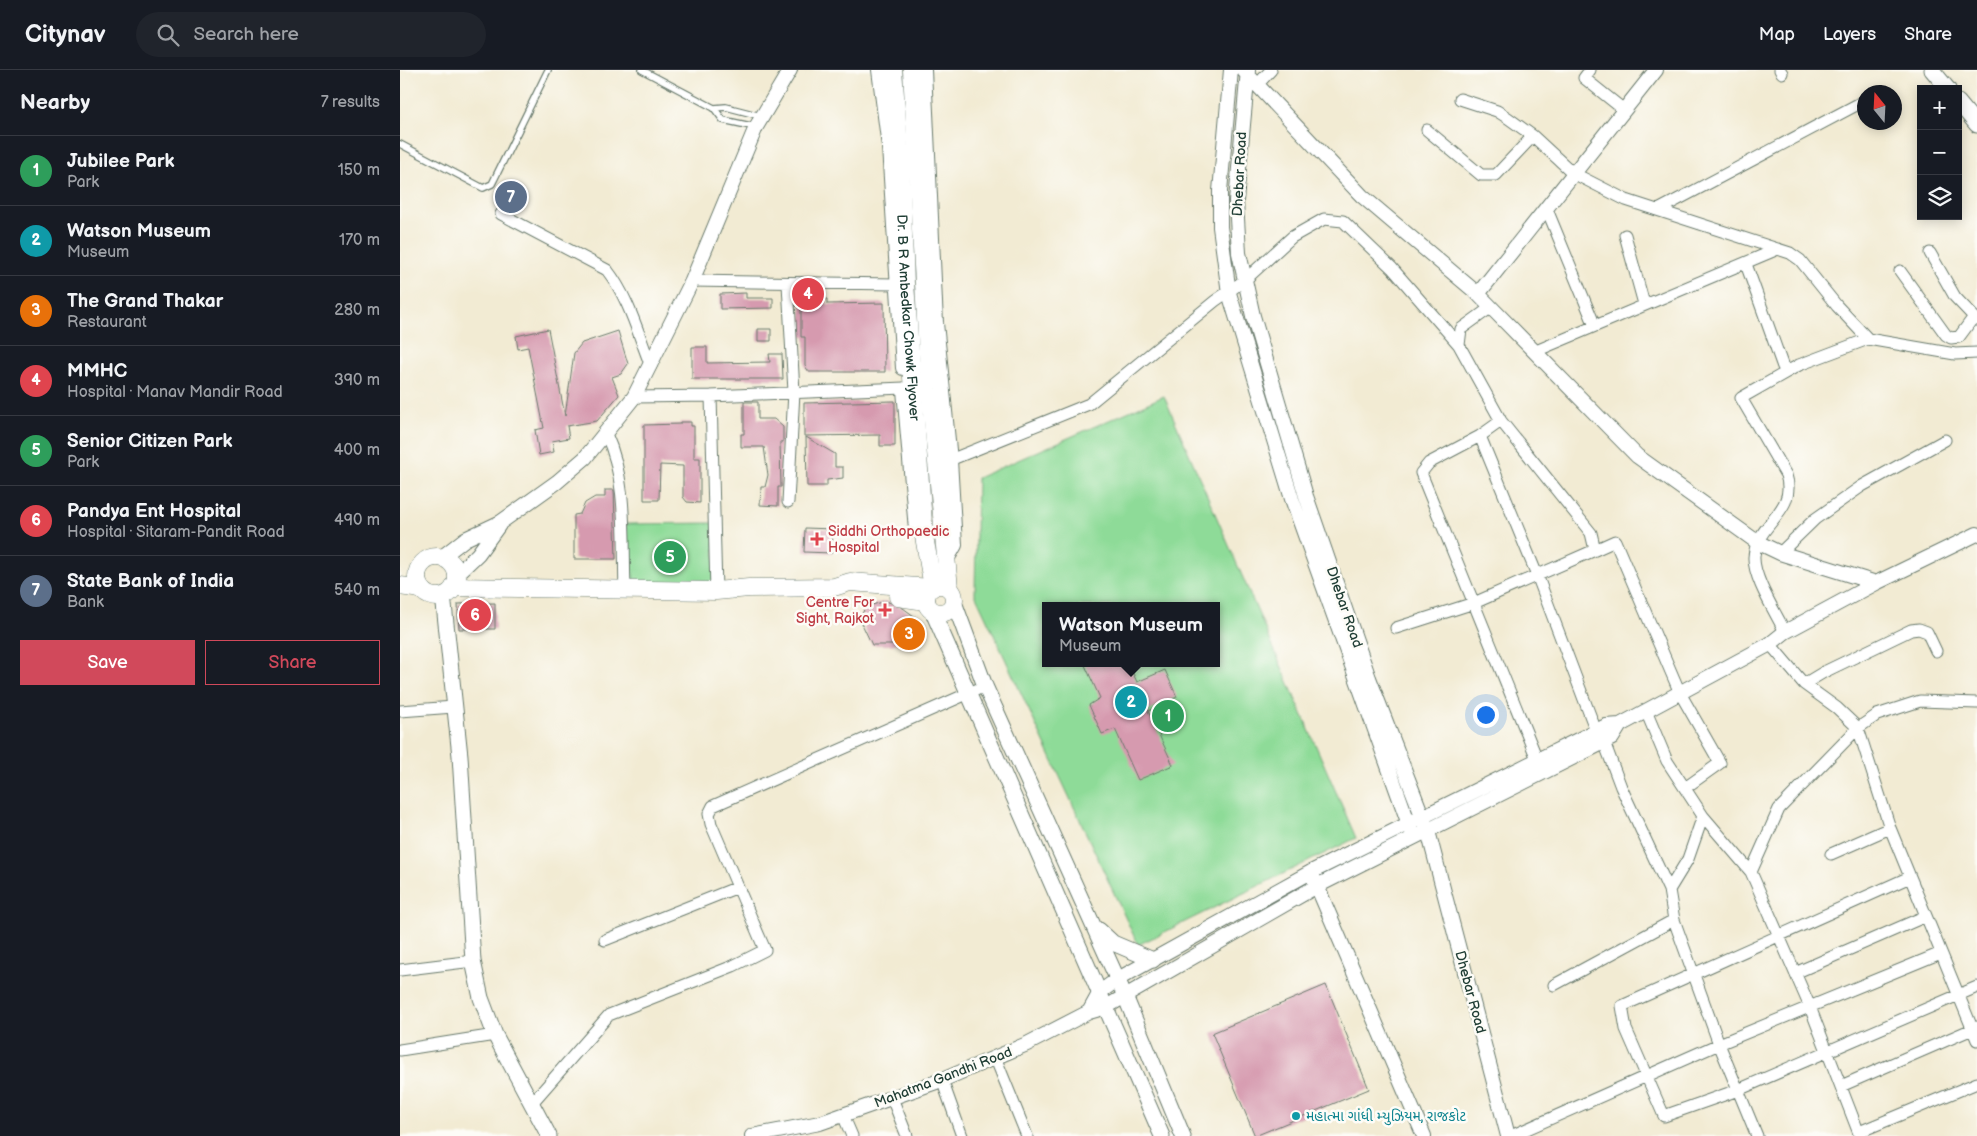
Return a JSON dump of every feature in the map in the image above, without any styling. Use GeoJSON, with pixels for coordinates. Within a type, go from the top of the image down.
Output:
{"type":"FeatureCollection","features":[{"type":"Feature","properties":{"kind":"main road","name":"Dr. B R Ambedkar Chowk Flyover"},"geometry":{"type":"LineString","coordinates":[[893,70],[900,160],[905,284],[924,536],[937,562]]}},
{"type":"Feature","properties":{"kind":"main road","name":"Dr. B R Ambedkar Chowk Flyover"},"geometry":{"type":"LineString","coordinates":[[912,70],[930,389],[943,533],[937,562]]}},
{"type":"Feature","properties":{"kind":"main road"},"geometry":{"type":"LineString","coordinates":[[1932,70],[1945,85]]}},
{"type":"Feature","properties":{"kind":"main road"},"geometry":{"type":"LineString","coordinates":[[1962,107],[1977,125]]}},
{"type":"Feature","properties":{"kind":"main road"},"geometry":{"type":"LineString","coordinates":[[421,589],[417,578],[417,571],[424,561],[430,558],[442,557],[452,564],[454,707],[460,756],[472,961],[481,998],[495,1035],[549,1136]]}},
{"type":"Feature","properties":{"kind":"main road"},"geometry":{"type":"LineString","coordinates":[[937,562],[937,596],[967,693],[1004,772],[1162,1136]]}},
{"type":"Feature","properties":{"kind":"main road"},"geometry":{"type":"LineString","coordinates":[[400,575],[417,571]]}},
{"type":"Feature","properties":{"kind":"main road"},"geometry":{"type":"LineString","coordinates":[[400,586],[421,589],[431,596],[451,586],[716,591],[749,588],[834,587],[850,582],[937,596]]}},
{"type":"Feature","properties":{"kind":"main road"},"geometry":{"type":"LineString","coordinates":[[937,596],[985,686],[1094,925],[1183,1136]]}},
{"type":"Feature","properties":{"kind":"main road"},"geometry":{"type":"LineString","coordinates":[[1094,925],[1113,943],[1153,960]]}},
{"type":"Feature","properties":{"kind":"street"},"geometry":{"type":"LineString","coordinates":[[442,557],[466,539],[501,522],[557,482],[585,458],[634,397],[692,281],[759,122],[790,70]]}},
{"type":"Feature","properties":{"kind":"street"},"geometry":{"type":"LineString","coordinates":[[879,70],[889,147],[896,284],[911,496],[920,556],[937,562],[955,545],[950,460],[936,323],[924,70]]}},
{"type":"Feature","properties":{"kind":"street","name":"Dhebar Road"},"geometry":{"type":"LineString","coordinates":[[1231,70],[1220,191],[1220,227],[1229,293],[1292,499],[1415,837]]}},
{"type":"Feature","properties":{"kind":"street"},"geometry":{"type":"LineString","coordinates":[[1249,75],[1271,70]]}},
{"type":"Feature","properties":{"kind":"street"},"geometry":{"type":"LineString","coordinates":[[1590,70],[1584,78],[1624,110]]}},
{"type":"Feature","properties":{"kind":"street"},"geometry":{"type":"LineString","coordinates":[[1478,294],[1656,70]]}},
{"type":"Feature","properties":{"kind":"street"},"geometry":{"type":"LineString","coordinates":[[1249,75],[1362,196],[1478,294],[1637,456],[1757,542],[1780,553],[1876,583]]}},
{"type":"Feature","properties":{"kind":"street","name":"Dhebar Road"},"geometry":{"type":"LineString","coordinates":[[1249,75],[1236,201],[1239,253],[1245,280],[1268,372],[1306,496],[1369,678],[1428,831],[1510,1136]]}},
{"type":"Feature","properties":{"kind":"street"},"geometry":{"type":"LineString","coordinates":[[1460,99],[1497,111],[1533,136],[1573,173],[1626,200],[1778,249],[1800,260],[1837,306],[1868,339]]}},
{"type":"Feature","properties":{"kind":"street"},"geometry":{"type":"LineString","coordinates":[[1658,210],[1857,105]]}},
{"type":"Feature","properties":{"kind":"street"},"geometry":{"type":"LineString","coordinates":[[1427,130],[1482,175],[1489,176],[1496,175],[1533,136]]}},
{"type":"Feature","properties":{"kind":"street"},"geometry":{"type":"LineString","coordinates":[[1546,207],[1596,326]]}},
{"type":"Feature","properties":{"kind":"street"},"geometry":{"type":"LineString","coordinates":[[501,214],[607,270],[624,298],[651,366]]}},
{"type":"Feature","properties":{"kind":"street"},"geometry":{"type":"LineString","coordinates":[[950,460],[1089,404],[1215,301],[1245,280],[1292,237],[1324,219],[1343,221],[1392,268],[1458,345],[1500,421],[1591,533],[1595,550]]}},
{"type":"Feature","properties":{"kind":"street"},"geometry":{"type":"LineString","coordinates":[[1625,235],[1644,304]]}},
{"type":"Feature","properties":{"kind":"street"},"geometry":{"type":"LineString","coordinates":[[1536,351],[1778,249]]}},
{"type":"Feature","properties":{"kind":"street"},"geometry":{"type":"LineString","coordinates":[[1900,271],[1946,334],[1952,338],[1960,336],[1975,319],[1950,290],[1930,253]]}},
{"type":"Feature","properties":{"kind":"street"},"geometry":{"type":"LineString","coordinates":[[1746,264],[1783,367],[1790,370]]}},
{"type":"Feature","properties":{"kind":"street"},"geometry":{"type":"LineString","coordinates":[[692,281],[788,284],[896,284]]}},
{"type":"Feature","properties":{"kind":"street"},"geometry":{"type":"LineString","coordinates":[[788,284],[794,392],[788,502]]}},
{"type":"Feature","properties":{"kind":"street"},"geometry":{"type":"LineString","coordinates":[[1458,345],[1461,329],[1490,308]]}},
{"type":"Feature","properties":{"kind":"street"},"geometry":{"type":"LineString","coordinates":[[1785,632],[1756,574],[1754,558],[1757,542],[1786,502],[1790,485],[1741,398],[1790,370],[1868,339],[1955,354],[1977,353]]}},
{"type":"Feature","properties":{"kind":"street"},"geometry":{"type":"LineString","coordinates":[[634,397],[711,396],[904,388]]}},
{"type":"Feature","properties":{"kind":"street"},"geometry":{"type":"LineString","coordinates":[[711,396],[716,591]]}},
{"type":"Feature","properties":{"kind":"street"},"geometry":{"type":"LineString","coordinates":[[1500,421],[1480,436],[1429,463],[1422,473],[1537,759]]}},
{"type":"Feature","properties":{"kind":"street"},"geometry":{"type":"LineString","coordinates":[[606,434],[617,463],[622,506],[625,590]]}},
{"type":"Feature","properties":{"kind":"street"},"geometry":{"type":"LineString","coordinates":[[1480,436],[1600,736],[1669,890],[1674,920],[1694,976],[1719,1044],[1757,1136]]}},
{"type":"Feature","properties":{"kind":"street"},"geometry":{"type":"LineString","coordinates":[[1780,553],[1815,519],[1862,486],[1945,440]]}},
{"type":"Feature","properties":{"kind":"street"},"geometry":{"type":"LineString","coordinates":[[451,586],[478,554],[501,522]]}},
{"type":"Feature","properties":{"kind":"street"},"geometry":{"type":"LineString","coordinates":[[1088,1012],[1100,992],[1118,979],[1311,872],[1421,815],[1537,759],[1600,736],[1612,738],[1620,725],[1770,644],[1785,632],[1876,583],[1977,534]]}},
{"type":"Feature","properties":{"kind":"street"},"geometry":{"type":"LineString","coordinates":[[1396,628],[1474,603],[1615,541],[1680,692],[1720,763],[1685,788]]}},
{"type":"Feature","properties":{"kind":"street"},"geometry":{"type":"LineString","coordinates":[[1804,684],[1824,672],[1911,630],[1919,629],[1927,632],[1936,651]]}},
{"type":"Feature","properties":{"kind":"street"},"geometry":{"type":"LineString","coordinates":[[1770,644],[1804,684],[1837,708],[1858,728],[1890,828],[1958,995],[1976,1032],[1841,1086]]}},
{"type":"Feature","properties":{"kind":"street"},"geometry":{"type":"LineString","coordinates":[[532,1103],[609,1016],[733,966],[765,950],[711,824],[709,814],[714,806],[985,686]]}},
{"type":"Feature","properties":{"kind":"street"},"geometry":{"type":"LineString","coordinates":[[1751,872],[1779,810],[1858,728],[1877,715],[1920,701],[1977,703]]}},
{"type":"Feature","properties":{"kind":"street"},"geometry":{"type":"LineString","coordinates":[[400,711],[454,707]]}},
{"type":"Feature","properties":{"kind":"street"},"geometry":{"type":"LineString","coordinates":[[1646,711],[1667,761],[1703,816],[1751,872],[1810,1007],[1860,1134],[1977,1083]]}},
{"type":"Feature","properties":{"kind":"street","name":"Mahatma Gandhi Road"},"geometry":{"type":"LineString","coordinates":[[752,1136],[820,1123],[942,1080],[1027,1044],[1088,1012],[1106,1007],[1317,886],[1428,831],[1600,736]]}},
{"type":"Feature","properties":{"kind":"street"},"geometry":{"type":"LineString","coordinates":[[1669,890],[1688,859],[1703,816]]}},
{"type":"Feature","properties":{"kind":"street"},"geometry":{"type":"LineString","coordinates":[[1831,854],[1890,828]]}},
{"type":"Feature","properties":{"kind":"street"},"geometry":{"type":"LineString","coordinates":[[1311,872],[1424,1136]]}},
{"type":"Feature","properties":{"kind":"street"},"geometry":{"type":"LineString","coordinates":[[1910,877],[1780,938],[1622,1006],[1626,1029],[1664,1116],[1738,1090],[1977,987]]}},
{"type":"Feature","properties":{"kind":"street"},"geometry":{"type":"LineString","coordinates":[[605,940],[738,887]]}},
{"type":"Feature","properties":{"kind":"street"},"geometry":{"type":"LineString","coordinates":[[1795,973],[1926,916]]}},
{"type":"Feature","properties":{"kind":"street"},"geometry":{"type":"LineString","coordinates":[[1554,985],[1674,920]]}},
{"type":"Feature","properties":{"kind":"street"},"geometry":{"type":"LineString","coordinates":[[1510,1136],[1719,1044],[1941,953]]}},
{"type":"Feature","properties":{"kind":"street"},"geometry":{"type":"LineString","coordinates":[[400,970],[472,961]]}},
{"type":"Feature","properties":{"kind":"street"},"geometry":{"type":"LineString","coordinates":[[400,1050],[495,1035]]}},
{"type":"Feature","properties":{"kind":"street"},"geometry":{"type":"LineString","coordinates":[[995,1057],[1027,1136]]}},
{"type":"Feature","properties":{"kind":"street"},"geometry":{"type":"LineString","coordinates":[[942,1080],[962,1136]]}},
{"type":"Feature","properties":{"kind":"street"},"geometry":{"type":"LineString","coordinates":[[892,1098],[907,1136]]}},
{"type":"Feature","properties":{"kind":"street"},"geometry":{"type":"LineString","coordinates":[[843,1115],[852,1136]]}},
{"type":"Feature","properties":{"kind":"lane"},"geometry":{"type":"LineString","coordinates":[[400,144],[483,188],[488,187],[492,184],[548,70]]}},
{"type":"Feature","properties":{"kind":"lane"},"geometry":{"type":"LineString","coordinates":[[642,70],[714,108],[723,120],[759,122]]}},
{"type":"Feature","properties":{"kind":"lane"},"geometry":{"type":"LineString","coordinates":[[714,108],[726,107],[759,122]]}},
{"type":"Feature","properties":{"kind":"green space"},"geometry":{"type":"Polygon","coordinates":[[[1164,396],[1356,838],[1138,945],[975,594],[977,478],[1164,396]]]}},
{"type":"Feature","properties":{"kind":"green space"},"geometry":{"type":"Polygon","coordinates":[[[714,523],[716,591],[625,590],[625,524],[714,523]]]}},
{"type":"Feature","properties":{"kind":"building"},"geometry":{"type":"Polygon","coordinates":[[[746,293],[746,298],[773,298],[773,308],[720,309],[720,294],[746,293]]]}},
{"type":"Feature","properties":{"kind":"building"},"geometry":{"type":"Polygon","coordinates":[[[801,299],[827,299],[827,304],[884,303],[885,372],[809,372],[805,366],[805,337],[801,337],[801,299]]]}},
{"type":"Feature","properties":{"kind":"building"},"geometry":{"type":"Polygon","coordinates":[[[548,329],[565,416],[574,353],[582,343],[618,331],[628,364],[621,374],[612,377],[619,395],[597,421],[567,426],[569,438],[552,441],[554,452],[539,455],[535,430],[544,428],[528,347],[518,349],[516,336],[548,329]]]}},
{"type":"Feature","properties":{"kind":"building"},"geometry":{"type":"Polygon","coordinates":[[[758,329],[771,329],[771,341],[758,341],[758,329]]]}},
{"type":"Feature","properties":{"kind":"building"},"geometry":{"type":"Polygon","coordinates":[[[692,347],[707,347],[707,363],[770,362],[769,354],[782,354],[783,379],[692,379],[692,347]]]}},
{"type":"Feature","properties":{"kind":"building"},"geometry":{"type":"Polygon","coordinates":[[[895,401],[895,446],[880,446],[880,435],[804,436],[804,403],[895,401]]]}},
{"type":"Feature","properties":{"kind":"building"},"geometry":{"type":"Polygon","coordinates":[[[744,402],[758,402],[758,419],[774,419],[783,427],[783,442],[780,442],[781,487],[778,487],[778,506],[760,505],[761,487],[765,487],[768,475],[764,447],[741,447],[741,434],[744,434],[744,402]]]}},
{"type":"Feature","properties":{"kind":"building"},"geometry":{"type":"Polygon","coordinates":[[[680,422],[691,422],[691,426],[694,426],[694,458],[700,458],[700,503],[687,502],[683,497],[683,466],[660,465],[659,500],[644,500],[644,425],[680,424],[680,422]]]}},
{"type":"Feature","properties":{"kind":"building"},"geometry":{"type":"Polygon","coordinates":[[[806,437],[835,454],[835,467],[843,467],[843,478],[827,480],[827,486],[807,486],[806,437]]]}},
{"type":"Feature","properties":{"kind":"building"},"geometry":{"type":"Polygon","coordinates":[[[605,490],[614,490],[616,559],[574,559],[574,515],[580,514],[585,503],[595,497],[605,497],[605,490]]]}},
{"type":"Feature","properties":{"kind":"building"},"geometry":{"type":"Polygon","coordinates":[[[805,528],[833,529],[832,553],[804,552],[805,528]]]}},
{"type":"Feature","properties":{"kind":"building"},"geometry":{"type":"Polygon","coordinates":[[[886,601],[903,608],[914,616],[918,629],[913,638],[891,645],[872,645],[862,624],[861,617],[865,607],[886,601]]]}},
{"type":"Feature","properties":{"kind":"building"},"geometry":{"type":"Polygon","coordinates":[[[495,603],[495,629],[459,629],[458,604],[495,603]]]}},
{"type":"Feature","properties":{"kind":"building"},"geometry":{"type":"Polygon","coordinates":[[[1086,667],[1130,667],[1137,682],[1165,670],[1177,697],[1148,711],[1173,765],[1138,780],[1115,729],[1102,734],[1089,705],[1100,698],[1086,667]]]}},
{"type":"Feature","properties":{"kind":"building"},"geometry":{"type":"Polygon","coordinates":[[[1326,985],[1369,1089],[1255,1136],[1212,1033],[1326,985]]]}},
{"type":"Feature","properties":{"kind":"place","name":"State Bank of India"},"geometry":{"type":"Point","coordinates":[511,197]}},
{"type":"Feature","properties":{"kind":"place","name":"MMHC"},"geometry":{"type":"Point","coordinates":[808,294]}},
{"type":"Feature","properties":{"kind":"place","name":"Siddhi Orthopaedic Hospital"},"geometry":{"type":"Point","coordinates":[817,539]}},
{"type":"Feature","properties":{"kind":"place","name":"Senior Citizen Park"},"geometry":{"type":"Point","coordinates":[670,557]}},
{"type":"Feature","properties":{"kind":"place","name":"Centre For Sight, Rajkot"},"geometry":{"type":"Point","coordinates":[885,610]}},
{"type":"Feature","properties":{"kind":"place","name":"Pandya Ent Hospital"},"geometry":{"type":"Point","coordinates":[475,615]}},
{"type":"Feature","properties":{"kind":"place","name":"The Grand Thakar"},"geometry":{"type":"Point","coordinates":[909,634]}},
{"type":"Feature","properties":{"kind":"place","name":"Watson Museum"},"geometry":{"type":"Point","coordinates":[1131,702]}},
{"type":"Feature","properties":{"kind":"place","name":"Jubilee Park"},"geometry":{"type":"Point","coordinates":[1168,716]}},
{"type":"Feature","properties":{"kind":"place","name":"મહાત્મા ગાંધી મ્યુઝિયમ, રાજકોટ"},"geometry":{"type":"Point","coordinates":[1296,1116]}}]}
